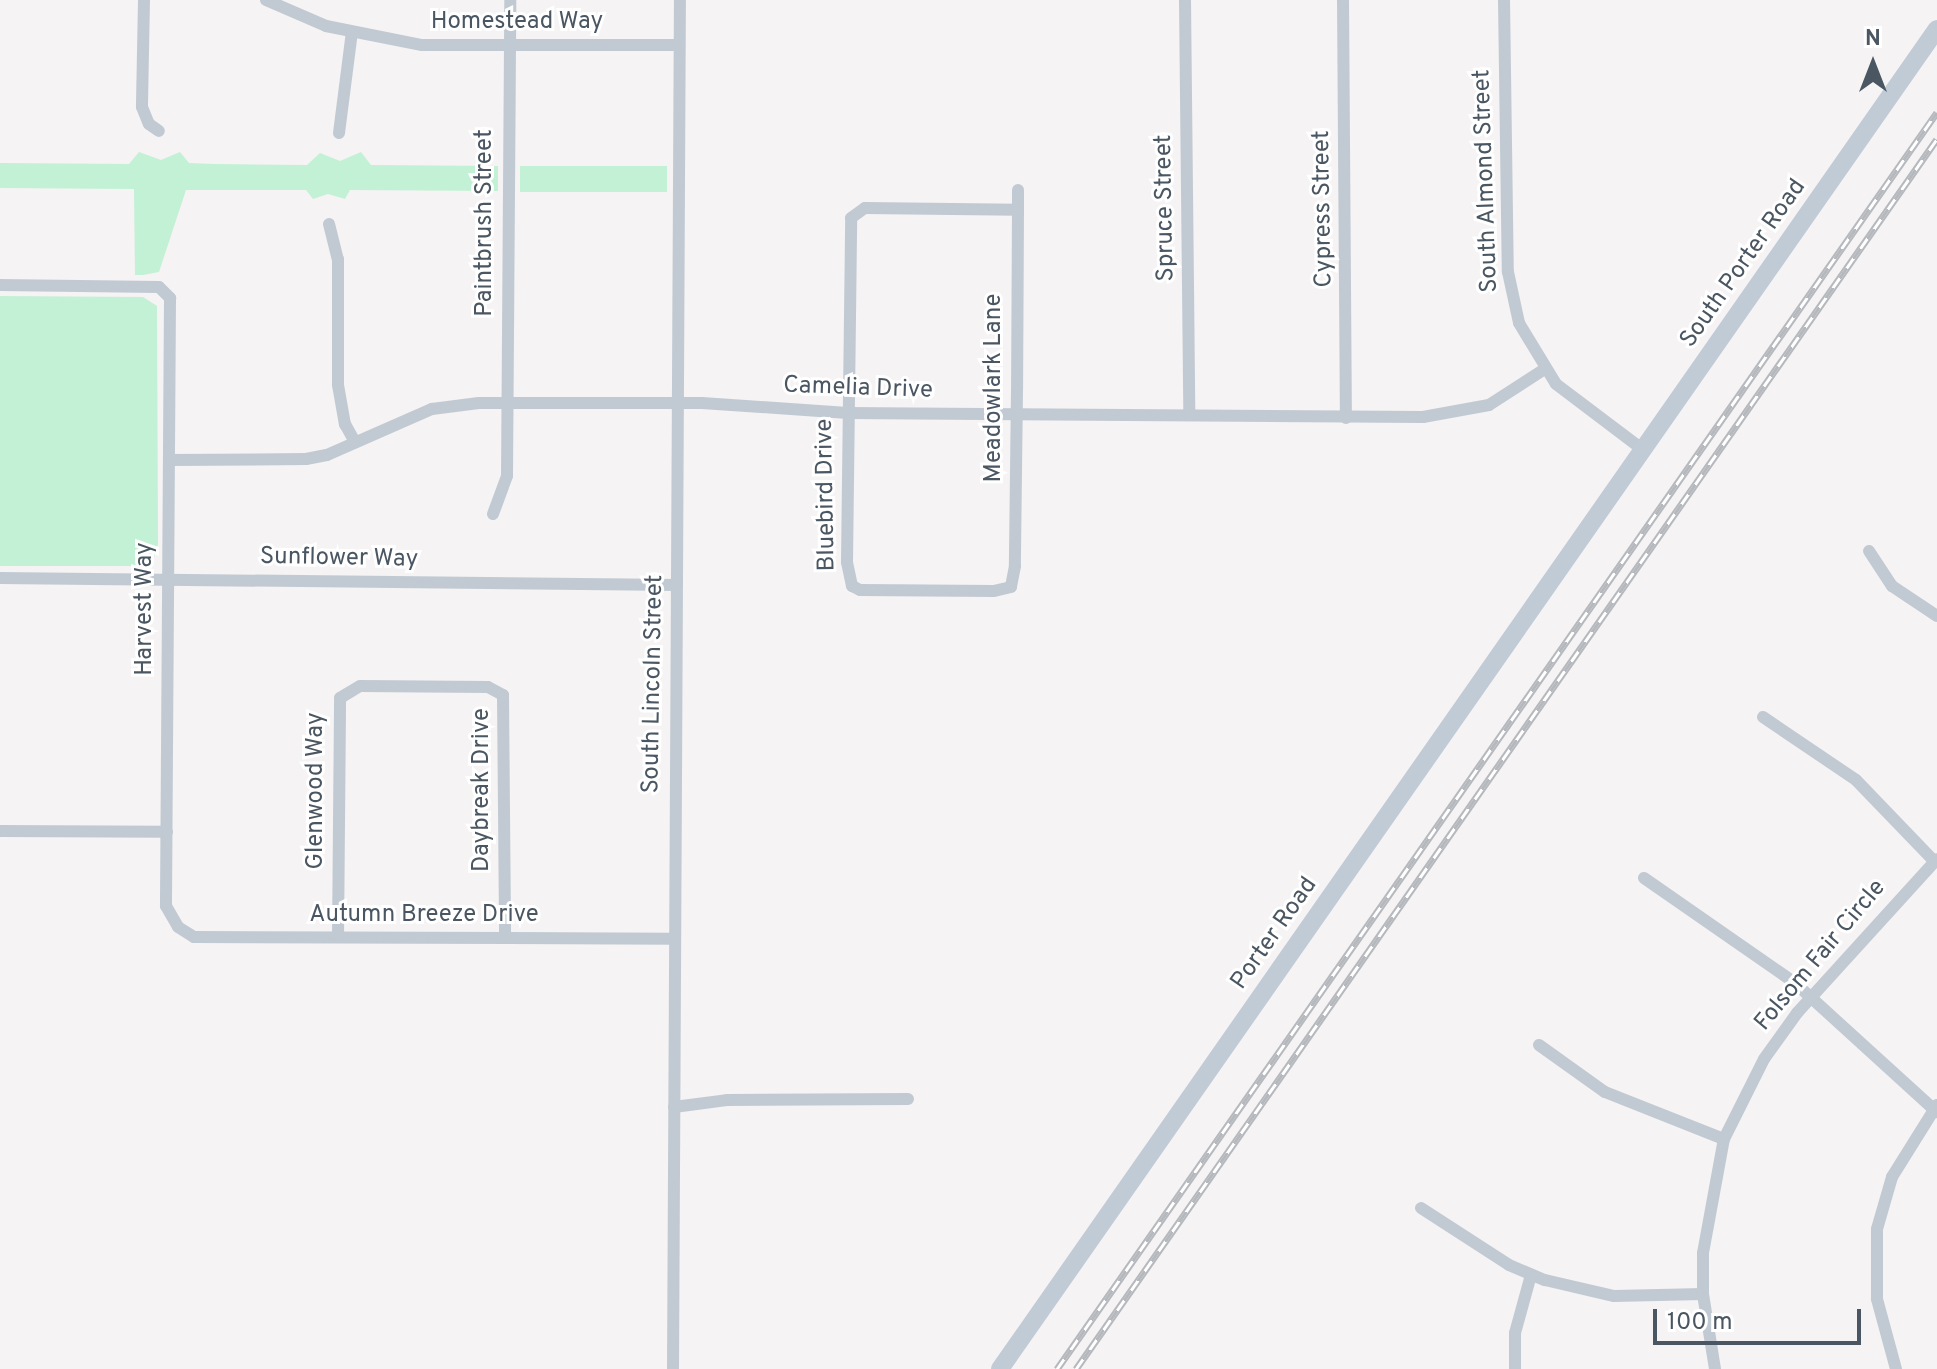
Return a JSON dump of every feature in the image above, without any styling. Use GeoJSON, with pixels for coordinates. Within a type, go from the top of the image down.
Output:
{"type":"FeatureCollection","features":[{"type":"Feature","properties":{"kind":"street"},"geometry":{"type":"LineString","coordinates":[[144,0],[142,107],[149,124],[159,131]]}},
{"type":"Feature","properties":{"kind":"street","name":"Homestead Way"},"geometry":{"type":"LineString","coordinates":[[266,0],[352,32],[422,45],[679,45]]}},
{"type":"Feature","properties":{"kind":"street","name":"Paintbrush Street"},"geometry":{"type":"LineString","coordinates":[[493,514],[507,476],[510,0]]}},
{"type":"Feature","properties":{"kind":"street","name":"South Lincoln Street"},"geometry":{"type":"LineString","coordinates":[[673,1369],[680,0]]}},
{"type":"Feature","properties":{"kind":"street","name":"Spruce Street"},"geometry":{"type":"LineString","coordinates":[[1185,0],[1189,415]]}},
{"type":"Feature","properties":{"kind":"street","name":"Cypress Street"},"geometry":{"type":"LineString","coordinates":[[1343,0],[1346,418]]}},
{"type":"Feature","properties":{"kind":"street","name":"South Almond Street"},"geometry":{"type":"LineString","coordinates":[[1504,0],[1508,272],[1519,323],[1543,370],[1580,406],[1642,449]]}},
{"type":"Feature","properties":{"kind":"street","name":"South Porter Road"},"geometry":{"type":"LineString","coordinates":[[1590,526],[1937,29]]}},
{"type":"Feature","properties":{"kind":"street"},"geometry":{"type":"LineString","coordinates":[[339,133],[342,82],[352,32]]}},
{"type":"Feature","properties":{"kind":"street","name":"Meadowlark Lane"},"geometry":{"type":"LineString","coordinates":[[1011,587],[1017,414],[1018,190]]}},
{"type":"Feature","properties":{"kind":"street","name":"Bluebird Drive"},"geometry":{"type":"LineString","coordinates":[[1011,587],[872,591],[852,586],[847,562],[848,413],[854,211],[1018,210]]}},
{"type":"Feature","properties":{"kind":"street"},"geometry":{"type":"LineString","coordinates":[[329,224],[338,259],[338,385],[345,424],[355,442]]}},
{"type":"Feature","properties":{"kind":"street","name":"Harvest Way"},"geometry":{"type":"LineString","coordinates":[[0,285],[166,289],[171,312],[166,906],[178,927]]}},
{"type":"Feature","properties":{"kind":"street","name":"Camelia Drive"},"geometry":{"type":"LineString","coordinates":[[169,460],[306,459],[432,409],[507,403],[678,403],[848,413],[1346,418],[1469,411],[1511,395],[1543,370]]}},
{"type":"Feature","properties":{"kind":"street","name":"Porter Road"},"geometry":{"type":"LineString","coordinates":[[1000,1369],[1590,526]]}},
{"type":"Feature","properties":{"kind":"street"},"geometry":{"type":"LineString","coordinates":[[1869,551],[1892,586],[1937,616]]}},
{"type":"Feature","properties":{"kind":"street","name":"Sunflower Way"},"geometry":{"type":"LineString","coordinates":[[0,578],[677,585]]}},
{"type":"Feature","properties":{"kind":"street","name":"Daybreak Drive"},"geometry":{"type":"LineString","coordinates":[[343,693],[360,686],[488,687],[500,691],[506,711],[505,937]]}},
{"type":"Feature","properties":{"kind":"street","name":"Glenwood Way"},"geometry":{"type":"LineString","coordinates":[[338,937],[343,693]]}},
{"type":"Feature","properties":{"kind":"street"},"geometry":{"type":"LineString","coordinates":[[1763,717],[1856,780],[1936,860]]}},
{"type":"Feature","properties":{"kind":"street"},"geometry":{"type":"LineString","coordinates":[[0,831],[167,832]]}},
{"type":"Feature","properties":{"kind":"street","name":"Folsom Fair Circle"},"geometry":{"type":"LineString","coordinates":[[1715,1369],[1703,1294],[1707,1217],[1724,1139],[1764,1059],[1810,998],[1936,860]]}},
{"type":"Feature","properties":{"kind":"street"},"geometry":{"type":"LineString","coordinates":[[1644,878],[1768,962],[1935,1109],[1892,1177],[1877,1229],[1877,1299],[1896,1369]]}},
{"type":"Feature","properties":{"kind":"street","name":"Autumn Breeze Drive"},"geometry":{"type":"LineString","coordinates":[[178,927],[194,937],[674,939]]}},
{"type":"Feature","properties":{"kind":"street"},"geometry":{"type":"LineString","coordinates":[[1539,1045],[1605,1092],[1724,1139]]}},
{"type":"Feature","properties":{"kind":"street"},"geometry":{"type":"LineString","coordinates":[[674,1107],[727,1100],[908,1099]]}},
{"type":"Feature","properties":{"kind":"street"},"geometry":{"type":"LineString","coordinates":[[1421,1208],[1531,1275],[1614,1296],[1703,1294]]}},
{"type":"Feature","properties":{"kind":"street"},"geometry":{"type":"LineString","coordinates":[[1515,1369],[1515,1333],[1531,1275]]}},
{"type":"Feature","properties":{"kind":"green space"},"geometry":{"type":"Polygon","coordinates":[[[139,152],[161,160],[180,152],[189,163],[214,164],[307,165],[320,153],[340,161],[361,152],[371,165],[498,166],[498,191],[350,190],[345,199],[328,194],[313,199],[306,190],[186,190],[159,272],[135,275],[134,189],[0,188],[0,163],[129,164],[139,152]]]}},
{"type":"Feature","properties":{"kind":"green space"},"geometry":{"type":"Polygon","coordinates":[[[520,166],[667,166],[667,192],[520,192],[520,166]]]}},
{"type":"Feature","properties":{"kind":"green space"},"geometry":{"type":"Polygon","coordinates":[[[0,296],[143,297],[157,306],[158,544],[154,557],[143,566],[0,566],[0,296]]]}},
{"type":"Feature","properties":{"kind":"railway"},"geometry":{"type":"LineString","coordinates":[[1057,1369],[1937,112]]}},
{"type":"Feature","properties":{"kind":"railway"},"geometry":{"type":"LineString","coordinates":[[1076,1369],[1937,139]]}}]}
